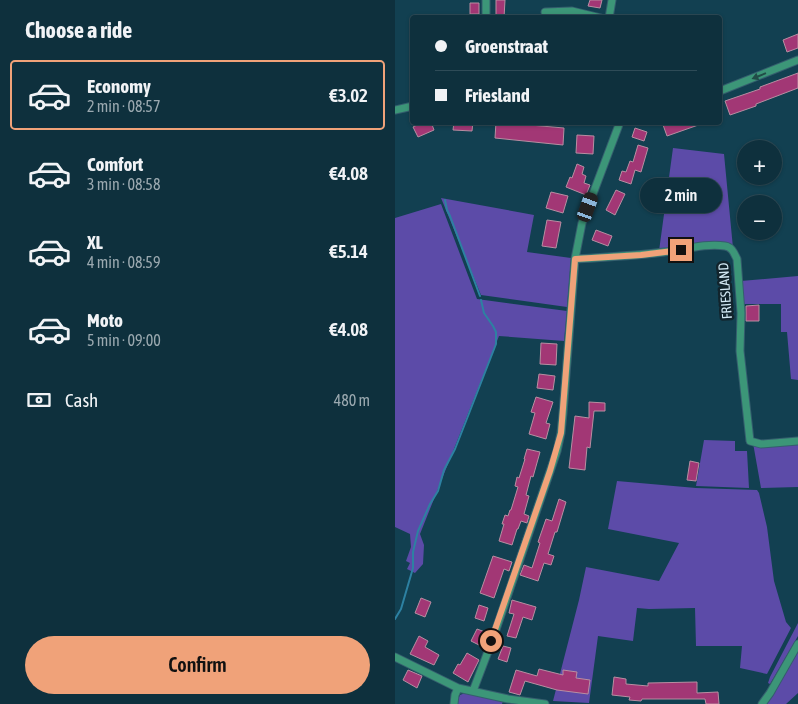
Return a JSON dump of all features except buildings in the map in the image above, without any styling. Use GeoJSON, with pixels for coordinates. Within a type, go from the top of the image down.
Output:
{"type":"FeatureCollection","features":[{"type":"Feature","properties":{"kind":"street"},"geometry":{"type":"LineString","coordinates":[[486,0],[486,15]]}},
{"type":"Feature","properties":{"kind":"street"},"geometry":{"type":"LineString","coordinates":[[610,15],[612,0]]}},
{"type":"Feature","properties":{"kind":"street"},"geometry":{"type":"LineString","coordinates":[[545,12],[572,11],[589,15]]}},
{"type":"Feature","properties":{"kind":"street"},"geometry":{"type":"LineString","coordinates":[[722,90],[798,60]]}},
{"type":"Feature","properties":{"kind":"street"},"geometry":{"type":"LineString","coordinates":[[395,110],[410,107]]}},
{"type":"Feature","properties":{"kind":"street"},"geometry":{"type":"LineString","coordinates":[[473,691],[557,451],[563,413],[575,259],[583,223],[619,125]]}},
{"type":"Feature","properties":{"kind":"street","name":"FRIESLAND"},"geometry":{"type":"LineString","coordinates":[[575,259],[641,255],[709,246],[727,246],[731,248],[737,259],[741,313],[740,351],[750,441],[761,444],[798,441]]}},
{"type":"Feature","properties":{"kind":"street"},"geometry":{"type":"LineString","coordinates":[[762,704],[798,644]]}},
{"type":"Feature","properties":{"kind":"street"},"geometry":{"type":"LineString","coordinates":[[395,656],[457,688],[508,699],[545,704]]}},
{"type":"Feature","properties":{"kind":"street"},"geometry":{"type":"LineString","coordinates":[[455,704],[457,688]]}},
{"type":"Feature","properties":{"kind":"shaded area"},"geometry":{"type":"Polygon","coordinates":[[[673,148],[724,154],[733,248],[728,245],[659,251],[673,148]]]}},
{"type":"Feature","properties":{"kind":"shaded area"},"geometry":{"type":"Polygon","coordinates":[[[441,198],[534,215],[527,252],[571,258],[567,307],[481,295],[441,198]]]}},
{"type":"Feature","properties":{"kind":"shaded area"},"geometry":{"type":"Polygon","coordinates":[[[441,204],[477,299],[567,311],[564,341],[499,336],[420,534],[424,545],[423,564],[415,573],[407,569],[410,563],[406,561],[411,547],[410,534],[395,527],[395,218],[441,204]]]}},
{"type":"Feature","properties":{"kind":"shaded area"},"geometry":{"type":"Polygon","coordinates":[[[798,276],[798,380],[791,379],[787,332],[781,332],[781,304],[742,304],[741,281],[798,276]]]}},
{"type":"Feature","properties":{"kind":"shaded area"},"geometry":{"type":"Polygon","coordinates":[[[704,440],[735,441],[735,451],[747,451],[749,488],[696,486],[704,440]]]}},
{"type":"Feature","properties":{"kind":"shaded area"},"geometry":{"type":"Polygon","coordinates":[[[753,443],[798,443],[798,487],[761,488],[753,443]]]}},
{"type":"Feature","properties":{"kind":"shaded area"},"geometry":{"type":"Polygon","coordinates":[[[617,481],[696,488],[757,490],[767,527],[774,581],[786,622],[791,628],[767,674],[740,668],[742,646],[696,646],[695,608],[637,608],[633,641],[598,636],[589,703],[553,701],[586,567],[659,581],[679,543],[608,529],[617,481]]]}},
{"type":"Feature","properties":{"kind":"shaded area"},"geometry":{"type":"Polygon","coordinates":[[[798,623],[798,636],[770,684],[768,683],[770,677],[798,623]]]}},
{"type":"Feature","properties":{"kind":"shaded area"},"geometry":{"type":"Polygon","coordinates":[[[798,652],[798,693],[786,704],[767,704],[798,652]]]}},
{"type":"Feature","properties":{"kind":"shaded area"},"geometry":{"type":"Polygon","coordinates":[[[465,693],[503,701],[502,704],[456,704],[460,695],[465,693]]]}},
{"type":"Feature","properties":{"kind":"waterway"},"geometry":{"type":"LineString","coordinates":[[445,200],[447,210],[480,296]]}},
{"type":"Feature","properties":{"kind":"waterway"},"geometry":{"type":"LineString","coordinates":[[395,619],[401,609],[413,568],[413,552],[418,531],[438,491],[444,470],[455,449],[496,344],[496,332],[484,313],[481,300]]}},
{"type":"Feature","properties":{"kind":"route"},"geometry":{"type":"LineString","coordinates":[[491,641],[557,451],[561,433],[575,259],[641,255],[681,250]]}}]}
